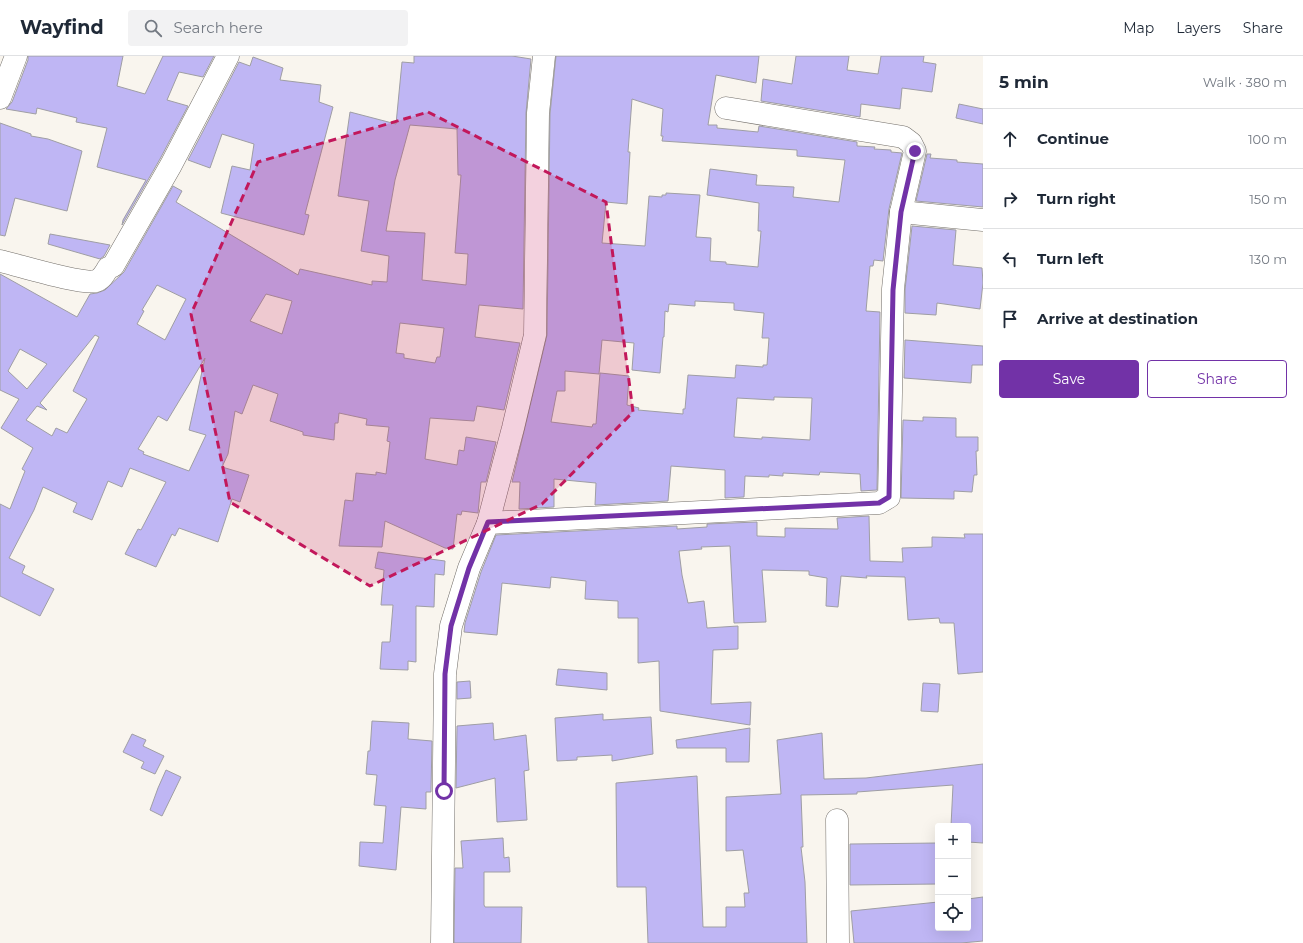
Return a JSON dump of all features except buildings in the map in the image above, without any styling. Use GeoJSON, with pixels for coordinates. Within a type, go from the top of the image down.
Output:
{"type":"FeatureCollection","features":[{"type":"Feature","properties":{"kind":"street"},"geometry":{"type":"LineString","coordinates":[[0,98],[16,56]]}},
{"type":"Feature","properties":{"kind":"street"},"geometry":{"type":"LineString","coordinates":[[0,261],[79,281],[95,281],[101,279],[108,268],[113,266],[171,165],[228,56]]}},
{"type":"Feature","properties":{"kind":"street"},"geometry":{"type":"LineString","coordinates":[[442,943],[445,674],[451,626],[469,568],[488,522],[513,428],[535,335],[538,112],[544,56]]}},
{"type":"Feature","properties":{"kind":"street"},"geometry":{"type":"LineString","coordinates":[[488,522],[879,503],[889,497],[893,290],[901,212],[915,151],[911,143],[903,137],[726,108]]}},
{"type":"Feature","properties":{"kind":"street"},"geometry":{"type":"LineString","coordinates":[[901,212],[983,220]]}},
{"type":"Feature","properties":{"kind":"street"},"geometry":{"type":"LineString","coordinates":[[837,820],[838,943]]}},
{"type":"Feature","properties":{"kind":"highlighted area"},"geometry":{"type":"Polygon","coordinates":[[[428,112],[606,202],[633,412],[542,504],[370,586],[230,502],[191,314],[258,162],[428,112]]]}},
{"type":"Feature","properties":{"kind":"route"},"geometry":{"type":"LineString","coordinates":[[444,791],[445,674],[451,626],[469,568],[488,522],[879,503],[889,497],[893,290],[901,212],[915,151]]}}]}
